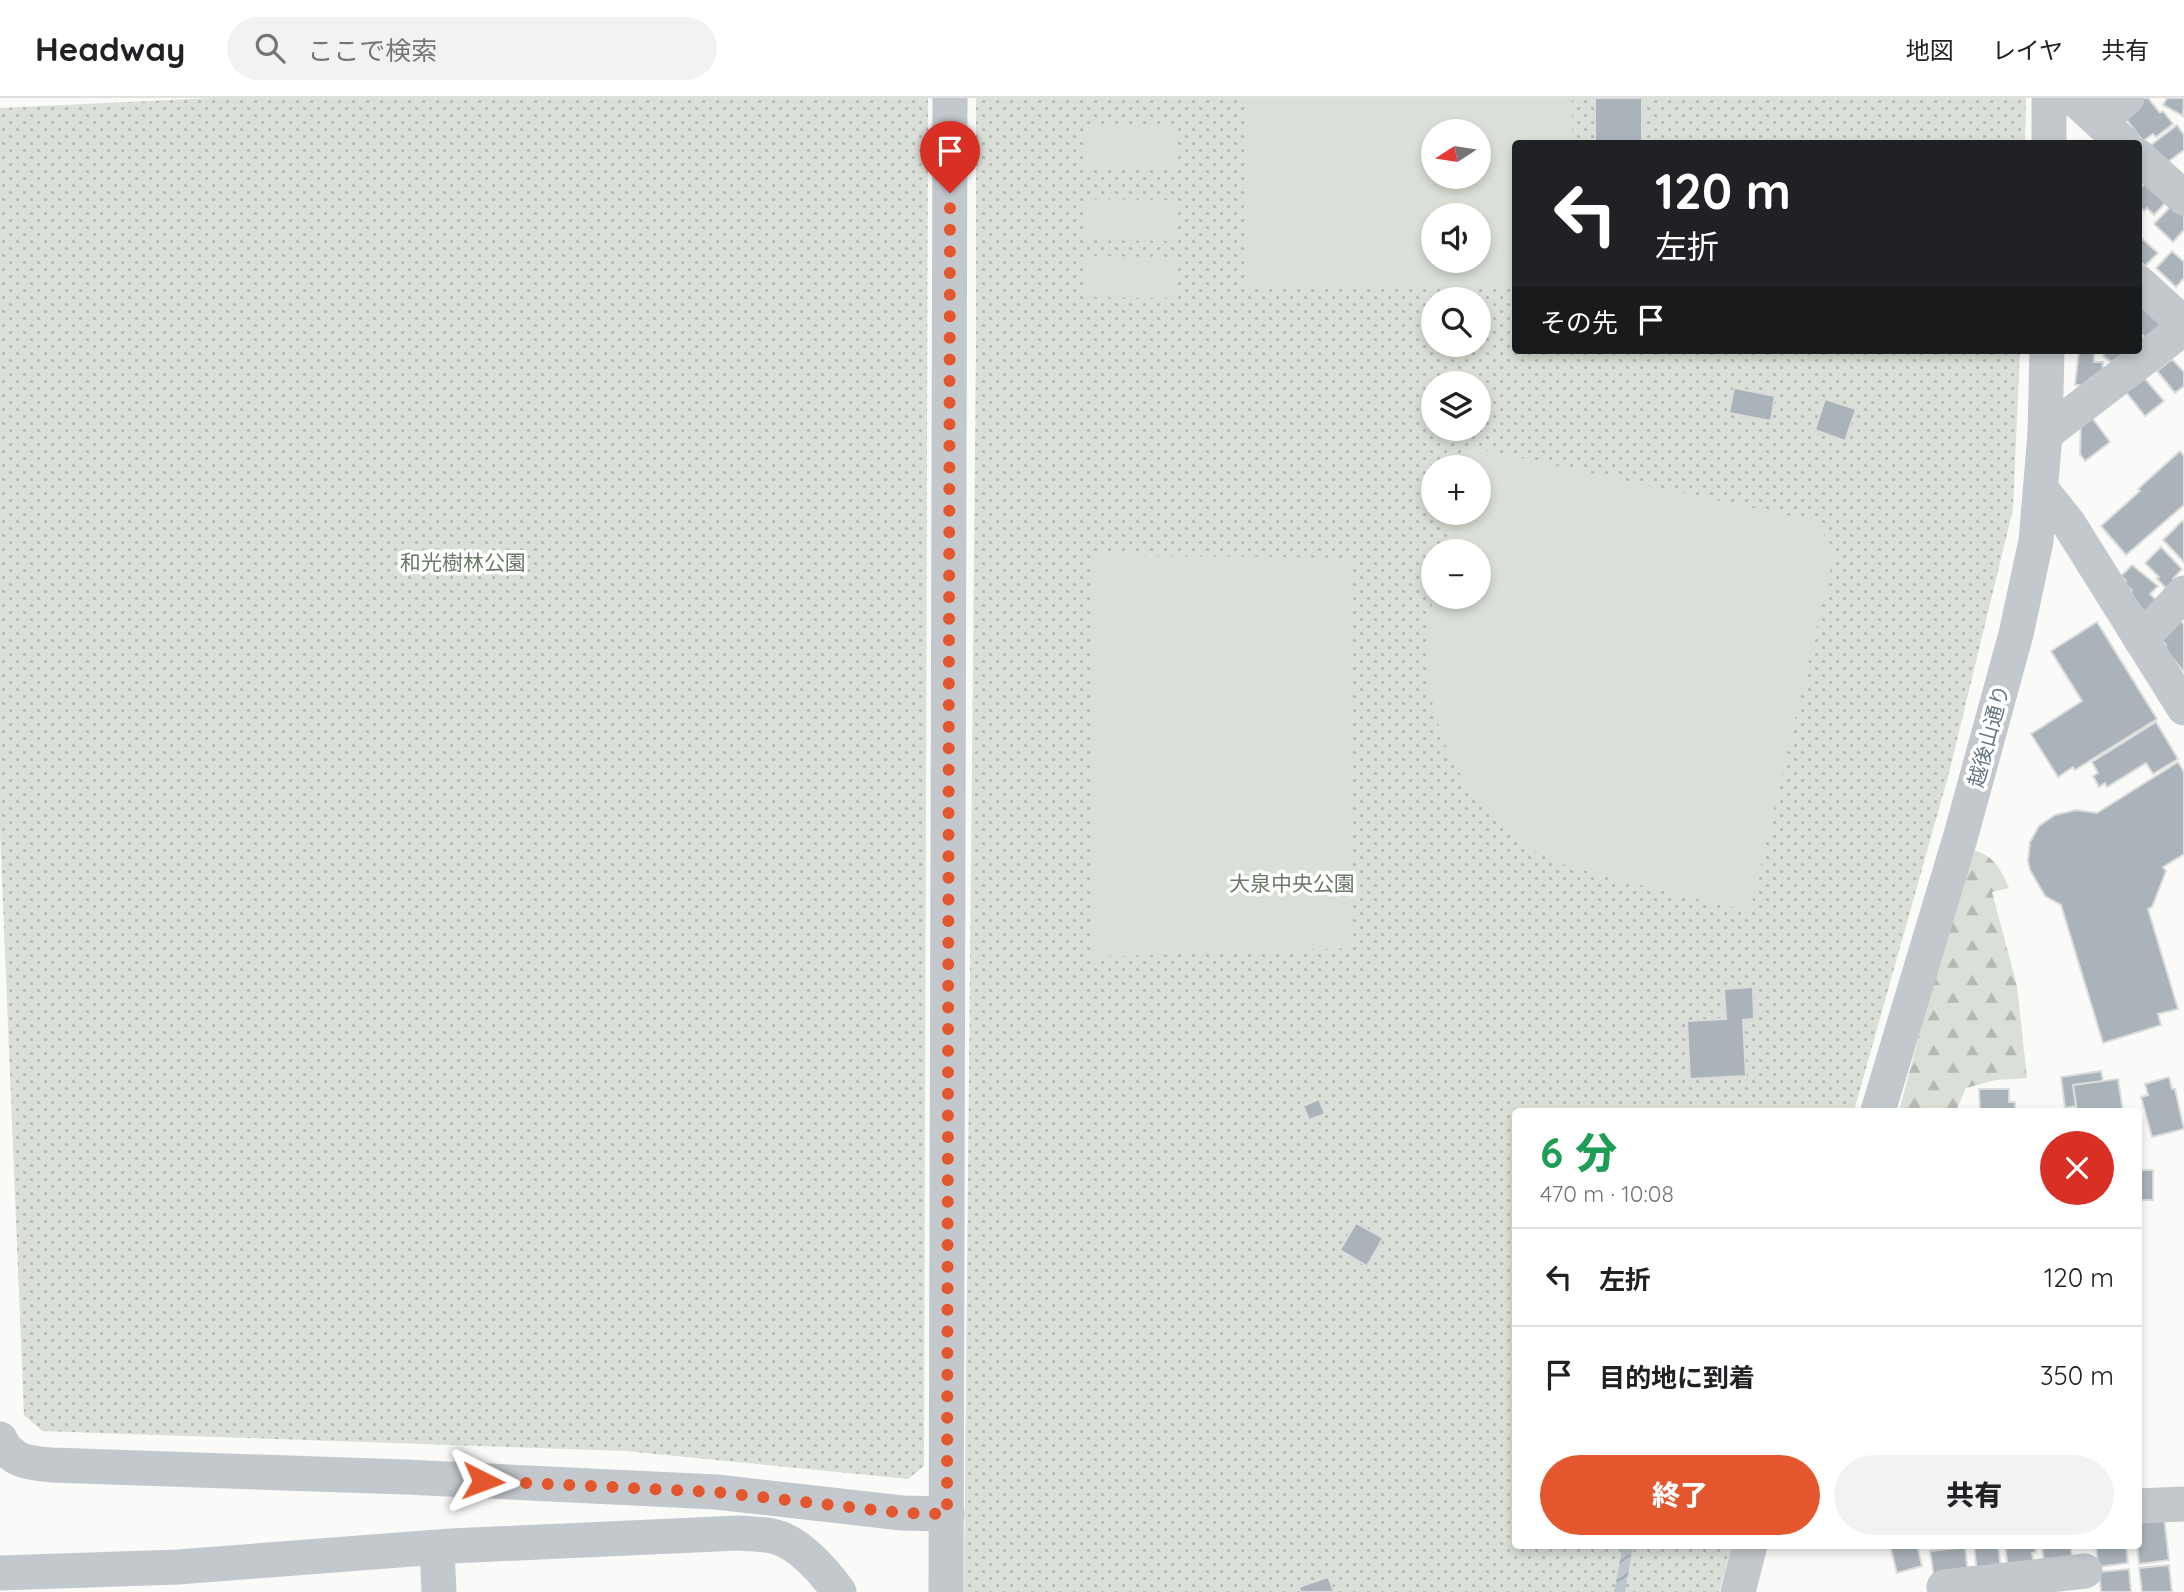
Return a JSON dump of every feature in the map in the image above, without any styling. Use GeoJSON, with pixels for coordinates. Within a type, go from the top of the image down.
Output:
{"type":"FeatureCollection","features":[{"type":"Feature","properties":{"kind":"street"},"geometry":{"type":"LineString","coordinates":[[946,1592],[950,98]]}},
{"type":"Feature","properties":{"kind":"street"},"geometry":{"type":"LineString","coordinates":[[2049,98],[2049,140]]}},
{"type":"Feature","properties":{"kind":"street"},"geometry":{"type":"LineString","coordinates":[[2074,98],[2112,132],[2127,98]]}},
{"type":"Feature","properties":{"kind":"street"},"geometry":{"type":"LineString","coordinates":[[2142,160],[2183,196]]}},
{"type":"Feature","properties":{"kind":"street"},"geometry":{"type":"LineString","coordinates":[[2045,434],[2184,326],[2142,286]]}},
{"type":"Feature","properties":{"kind":"street","name":"越後山通り"},"geometry":{"type":"LineString","coordinates":[[1879,1108],[1965,824],[2016,634],[2036,541],[2045,434],[2047,354]]}},
{"type":"Feature","properties":{"kind":"street"},"geometry":{"type":"LineString","coordinates":[[2041,489],[2068,524],[2184,709]]}},
{"type":"Feature","properties":{"kind":"street"},"geometry":{"type":"LineString","coordinates":[[2141,640],[2184,593]]}},
{"type":"Feature","properties":{"kind":"street"},"geometry":{"type":"LineString","coordinates":[[0,1439],[5,1450],[21,1461],[52,1465],[405,1477],[716,1492],[902,1513],[947,1514]]}},
{"type":"Feature","properties":{"kind":"street"},"geometry":{"type":"LineString","coordinates":[[2142,1506],[2184,1504]]}},
{"type":"Feature","properties":{"kind":"street"},"geometry":{"type":"LineString","coordinates":[[0,1573],[178,1567],[437,1548],[739,1533],[775,1537],[820,1567],[839,1592]]}},
{"type":"Feature","properties":{"kind":"street"},"geometry":{"type":"LineString","coordinates":[[437,1548],[439,1592]]}},
{"type":"Feature","properties":{"kind":"street"},"geometry":{"type":"LineString","coordinates":[[1738,1592],[1749,1549]]}},
{"type":"Feature","properties":{"kind":"street"},"geometry":{"type":"LineString","coordinates":[[1944,1587],[2085,1569]]}},
{"type":"Feature","properties":{"kind":"green space","name":"和光樹林公園"},"geometry":{"type":"Polygon","coordinates":[[[212,98],[928,98],[924,1466],[908,1479],[626,1451],[42,1431],[24,1415],[0,830],[0,108],[212,98]]]}},
{"type":"Feature","properties":{"kind":"green space","name":"大泉中央公園"},"geometry":{"type":"Polygon","coordinates":[[[976,98],[2026,98],[2025,140],[1512,140],[1512,354],[2020,354],[2013,509],[1949,773],[1855,1108],[1512,1108],[1512,1549],[1731,1549],[1719,1592],[964,1592],[976,98]]]}},
{"type":"Feature","properties":{"kind":"green space"},"geometry":{"type":"Polygon","coordinates":[[[1246,98],[1572,98],[1572,140],[1512,140],[1512,288],[1248,286],[1246,98]]]}},
{"type":"Feature","properties":{"kind":"green space"},"geometry":{"type":"Polygon","coordinates":[[[1084,127],[1174,128],[1174,169],[1083,169],[1084,127]]]}},
{"type":"Feature","properties":{"kind":"green space"},"geometry":{"type":"Polygon","coordinates":[[[1084,199],[1174,200],[1174,241],[1084,240],[1084,199]]]}},
{"type":"Feature","properties":{"kind":"green space"},"geometry":{"type":"Polygon","coordinates":[[[1083,256],[1174,257],[1174,298],[1083,297],[1083,256]]]}},
{"type":"Feature","properties":{"kind":"green space"},"geometry":{"type":"Polygon","coordinates":[[[1465,446],[1814,521],[1835,550],[1750,911],[1571,867],[1553,860],[1514,835],[1493,816],[1474,795],[1459,772],[1437,721],[1427,666],[1426,638],[1431,609],[1491,609],[1491,539],[1447,539],[1449,525],[1491,525],[1491,455],[1463,455],[1465,446]]]}},
{"type":"Feature","properties":{"kind":"green space"},"geometry":{"type":"Polygon","coordinates":[[[1092,555],[1352,558],[1353,948],[1093,957],[1092,555]]]}},
{"type":"Feature","properties":{"kind":"green space"},"geometry":{"type":"Polygon","coordinates":[[[1969,849],[1977,851],[1995,862],[2009,888],[1992,892],[2017,986],[2027,1078],[1996,1080],[1966,1088],[1957,1108],[1900,1108],[1969,849]]]}},
{"type":"Feature","properties":{"kind":"water"},"geometry":{"type":"Polygon","coordinates":[[[1622,1549],[1632,1549],[1625,1592],[1614,1592],[1622,1549]]]}},
{"type":"Feature","properties":{"kind":"building"},"geometry":{"type":"Polygon","coordinates":[[[1595,98],[1642,98],[1642,140],[1595,140],[1595,98]]]}},
{"type":"Feature","properties":{"kind":"building"},"geometry":{"type":"Polygon","coordinates":[[[2144,98],[2148,98],[2160,113],[2163,111],[2173,124],[2156,137],[2153,134],[2143,141],[2123,115],[2144,98]]]}},
{"type":"Feature","properties":{"kind":"building"},"geometry":{"type":"Polygon","coordinates":[[[2167,98],[2184,98],[2183,116],[2163,105],[2167,98]]]}},
{"type":"Feature","properties":{"kind":"building"},"geometry":{"type":"Polygon","coordinates":[[[2177,125],[2184,135],[2184,150],[2165,164],[2151,145],[2177,125]]]}},
{"type":"Feature","properties":{"kind":"building"},"geometry":{"type":"Polygon","coordinates":[[[2146,182],[2167,201],[2154,215],[2147,208],[2144,211],[2142,209],[2142,186],[2146,182]]]}},
{"type":"Feature","properties":{"kind":"building"},"geometry":{"type":"Polygon","coordinates":[[[2174,203],[2184,212],[2184,230],[2173,242],[2154,224],[2174,203]]]}},
{"type":"Feature","properties":{"kind":"building"},"geometry":{"type":"Polygon","coordinates":[[[2142,239],[2158,253],[2145,266],[2142,263],[2142,239]]]}},
{"type":"Feature","properties":{"kind":"building"},"geometry":{"type":"Polygon","coordinates":[[[2172,251],[2184,262],[2184,278],[2176,287],[2156,268],[2172,251]]]}},
{"type":"Feature","properties":{"kind":"building"},"geometry":{"type":"Polygon","coordinates":[[[2146,300],[2168,321],[2149,341],[2142,335],[2142,304],[2146,300]]]}},
{"type":"Feature","properties":{"kind":"building"},"geometry":{"type":"Polygon","coordinates":[[[2079,354],[2094,354],[2094,362],[2103,362],[2102,378],[2090,378],[2089,385],[2075,385],[2079,354]]]}},
{"type":"Feature","properties":{"kind":"building"},"geometry":{"type":"Polygon","coordinates":[[[2104,354],[2128,354],[2111,362],[2103,356],[2104,354]]]}},
{"type":"Feature","properties":{"kind":"building"},"geometry":{"type":"Polygon","coordinates":[[[2172,359],[2184,372],[2184,386],[2175,393],[2157,371],[2172,359]]]}},
{"type":"Feature","properties":{"kind":"building"},"geometry":{"type":"Polygon","coordinates":[[[2140,373],[2164,401],[2145,416],[2122,387],[2140,373]]]}},
{"type":"Feature","properties":{"kind":"building"},"geometry":{"type":"Polygon","coordinates":[[[1734,388],[1775,396],[1771,421],[1729,413],[1734,388]]]}},
{"type":"Feature","properties":{"kind":"building"},"geometry":{"type":"Polygon","coordinates":[[[1825,399],[1856,409],[1845,441],[1815,430],[1825,399]]]}},
{"type":"Feature","properties":{"kind":"building"},"geometry":{"type":"Polygon","coordinates":[[[2090,415],[2110,442],[2085,461],[2080,454],[2081,422],[2090,415]]]}},
{"type":"Feature","properties":{"kind":"building"},"geometry":{"type":"Polygon","coordinates":[[[2180,451],[2184,456],[2184,505],[2126,555],[2101,526],[2180,451]]]}},
{"type":"Feature","properties":{"kind":"building"},"geometry":{"type":"Polygon","coordinates":[[[2182,521],[2184,523],[2184,562],[2163,540],[2182,521]]]}},
{"type":"Feature","properties":{"kind":"building"},"geometry":{"type":"Polygon","coordinates":[[[2161,547],[2182,569],[2173,579],[2176,582],[2168,590],[2145,563],[2161,547]]]}},
{"type":"Feature","properties":{"kind":"building"},"geometry":{"type":"Polygon","coordinates":[[[2132,565],[2158,586],[2150,594],[2161,605],[2149,618],[2129,593],[2132,590],[2124,584],[2126,581],[2121,576],[2132,565]]]}},
{"type":"Feature","properties":{"kind":"building"},"geometry":{"type":"Polygon","coordinates":[[[2180,621],[2184,624],[2184,672],[2164,648],[2166,645],[2162,641],[2180,621]]]}},
{"type":"Feature","properties":{"kind":"building"},"geometry":{"type":"Polygon","coordinates":[[[2097,622],[2157,719],[2075,770],[2073,767],[2058,777],[2031,734],[2082,701],[2051,651],[2097,622]]]}},
{"type":"Feature","properties":{"kind":"building"},"geometry":{"type":"Polygon","coordinates":[[[2156,722],[2178,759],[2153,774],[2146,763],[2107,787],[2105,783],[2099,787],[2093,776],[2098,773],[2092,762],[2156,722]]]}},
{"type":"Feature","properties":{"kind":"building"},"geometry":{"type":"Polygon","coordinates":[[[2178,762],[2184,772],[2184,854],[2163,867],[2166,871],[2152,907],[2148,909],[2178,1009],[2158,1014],[2161,1025],[2103,1043],[2061,905],[2045,896],[2030,870],[2030,842],[2039,826],[2055,815],[2076,810],[2097,813],[2178,762]]]}},
{"type":"Feature","properties":{"kind":"building"},"geometry":{"type":"Polygon","coordinates":[[[1753,987],[1754,1019],[1743,1020],[1746,1076],[1690,1079],[1687,1021],[1726,1019],[1724,989],[1753,987]]]}},
{"type":"Feature","properties":{"kind":"building"},"geometry":{"type":"Polygon","coordinates":[[[2101,1071],[2103,1081],[2073,1085],[2076,1106],[2065,1108],[2061,1077],[2101,1071]]]}},
{"type":"Feature","properties":{"kind":"building"},"geometry":{"type":"Polygon","coordinates":[[[2169,1077],[2172,1089],[2175,1089],[2184,1129],[2152,1137],[2141,1097],[2148,1095],[2145,1084],[2169,1077]]]}},
{"type":"Feature","properties":{"kind":"building"},"geometry":{"type":"Polygon","coordinates":[[[2118,1079],[2123,1108],[2077,1108],[2073,1085],[2118,1079]]]}},
{"type":"Feature","properties":{"kind":"building"},"geometry":{"type":"Polygon","coordinates":[[[1979,1089],[2009,1089],[2009,1102],[2015,1102],[2015,1108],[1980,1108],[1979,1089]]]}},
{"type":"Feature","properties":{"kind":"building"},"geometry":{"type":"Polygon","coordinates":[[[1319,1099],[1325,1114],[1309,1120],[1303,1106],[1319,1099]]]}},
{"type":"Feature","properties":{"kind":"building"},"geometry":{"type":"Polygon","coordinates":[[[2142,1170],[2153,1170],[2153,1200],[2142,1200],[2142,1170]]]}},
{"type":"Feature","properties":{"kind":"building"},"geometry":{"type":"Polygon","coordinates":[[[1356,1223],[1383,1238],[1367,1266],[1340,1250],[1356,1223]]]}},
{"type":"Feature","properties":{"kind":"building"},"geometry":{"type":"Polygon","coordinates":[[[2164,1517],[2169,1560],[2139,1564],[2137,1549],[2142,1549],[2142,1520],[2164,1517]]]}},
{"type":"Feature","properties":{"kind":"building"},"geometry":{"type":"Polygon","coordinates":[[[1891,1549],[1918,1549],[1922,1566],[1897,1573],[1891,1549]]]}},
{"type":"Feature","properties":{"kind":"building"},"geometry":{"type":"Polygon","coordinates":[[[1965,1549],[1968,1573],[1934,1577],[1930,1551],[1965,1549]]]}},
{"type":"Feature","properties":{"kind":"building"},"geometry":{"type":"Polygon","coordinates":[[[1974,1549],[1998,1549],[2001,1569],[1977,1572],[1974,1549]]]}},
{"type":"Feature","properties":{"kind":"building"},"geometry":{"type":"Polygon","coordinates":[[[2006,1549],[2036,1549],[2036,1552],[2032,1553],[2034,1566],[2008,1569],[2006,1549]]]}},
{"type":"Feature","properties":{"kind":"building"},"geometry":{"type":"Polygon","coordinates":[[[2042,1549],[2071,1549],[2072,1562],[2044,1564],[2042,1549]]]}},
{"type":"Feature","properties":{"kind":"building"},"geometry":{"type":"Polygon","coordinates":[[[2096,1549],[2126,1549],[2128,1563],[2098,1567],[2096,1549]]]}},
{"type":"Feature","properties":{"kind":"building"},"geometry":{"type":"Polygon","coordinates":[[[2169,1565],[2172,1592],[2142,1592],[2139,1568],[2169,1565]]]}},
{"type":"Feature","properties":{"kind":"building"},"geometry":{"type":"Polygon","coordinates":[[[2129,1569],[2131,1592],[2101,1592],[2099,1572],[2129,1569]]]}},
{"type":"Feature","properties":{"kind":"building"},"geometry":{"type":"Polygon","coordinates":[[[1328,1577],[1334,1592],[1301,1592],[1299,1587],[1328,1577]]]}},
{"type":"Feature","properties":{"kind":"route"},"geometry":{"type":"LineString","coordinates":[[483,1481],[716,1492],[902,1513],[947,1514],[950,193]]}}]}
